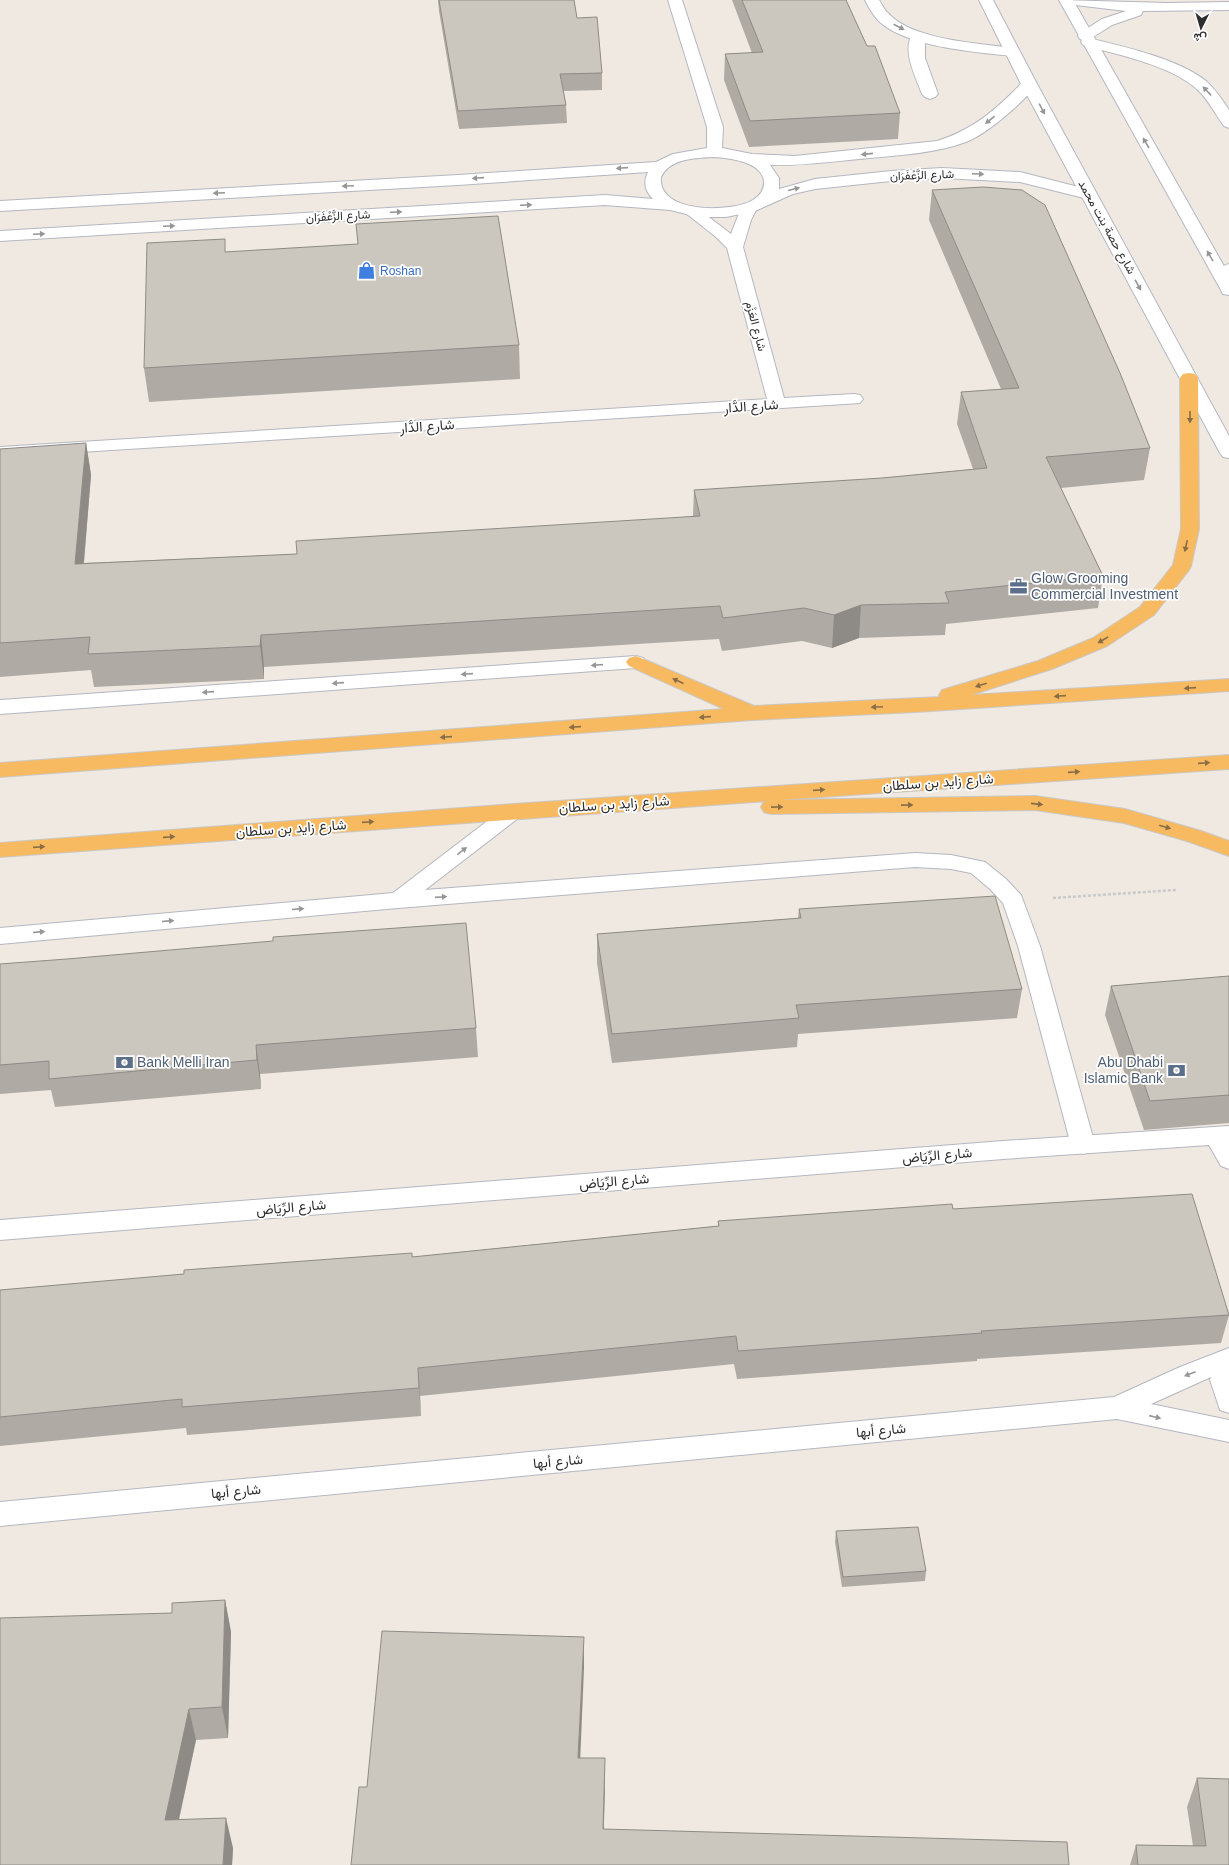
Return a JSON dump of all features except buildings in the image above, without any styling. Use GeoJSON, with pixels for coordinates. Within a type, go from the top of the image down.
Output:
{"type":"FeatureCollection","features":[{"type":"Feature","properties":{"kind":"highway"},"geometry":{"type":"LineString","coordinates":[[916,705],[1045,665],[1100,642],[1146,611],[1182,566],[1190,529],[1189,378]]}},
{"type":"Feature","properties":{"kind":"highway"},"geometry":{"type":"LineString","coordinates":[[636,662],[752,713]]}},
{"type":"Feature","properties":{"kind":"highway"},"geometry":{"type":"LineString","coordinates":[[0,770],[752,713],[916,705],[1229,685]]}},
{"type":"Feature","properties":{"kind":"highway","name":"شارع زايد بن سلطان"},"geometry":{"type":"LineString","coordinates":[[0,850],[514,811],[1229,762]]}},
{"type":"Feature","properties":{"kind":"highway"},"geometry":{"type":"LineString","coordinates":[[514,811],[1035,803],[1125,816],[1194,836],[1229,849]]}},
{"type":"Feature","properties":{"kind":"street"},"geometry":{"type":"LineString","coordinates":[[675,0],[715,127],[716,137],[714,152]]}},
{"type":"Feature","properties":{"kind":"street"},"geometry":{"type":"LineString","coordinates":[[872,0],[882,16],[891,23],[918,36],[948,43],[1012,52]]}},
{"type":"Feature","properties":{"kind":"street","name":"شارع حصة بنت محمد"},"geometry":{"type":"LineString","coordinates":[[986,0],[1088,194],[1229,453]]}},
{"type":"Feature","properties":{"kind":"street"},"geometry":{"type":"LineString","coordinates":[[1066,0],[1119,7],[1155,8],[1228,6]]}},
{"type":"Feature","properties":{"kind":"street"},"geometry":{"type":"LineString","coordinates":[[1066,0],[1087,39],[1225,272],[1229,290]]}},
{"type":"Feature","properties":{"kind":"street"},"geometry":{"type":"LineString","coordinates":[[1087,39],[1107,22],[1121,16],[1155,8]]}},
{"type":"Feature","properties":{"kind":"street"},"geometry":{"type":"LineString","coordinates":[[918,36],[916,46],[917,58],[930,94]]}},
{"type":"Feature","properties":{"kind":"street"},"geometry":{"type":"LineString","coordinates":[[1087,39],[1171,68],[1186,75],[1199,83],[1208,92],[1229,123]]}},
{"type":"Feature","properties":{"kind":"street","name":"شارع الزَّعْفَرَان"},"geometry":{"type":"LineString","coordinates":[[752,159],[795,161],[939,145],[962,138],[984,125],[1008,106],[1029,84]]}},
{"type":"Feature","properties":{"kind":"street"},"geometry":{"type":"LineString","coordinates":[[714,152],[734,154],[752,159],[763,166],[770,173],[773,181],[773,190],[767,197],[753,206],[743,220],[735,247],[722,234],[683,208],[663,200],[655,191],[652,182],[654,174],[661,166],[675,158],[693,153],[714,152]]}},
{"type":"Feature","properties":{"kind":"street"},"geometry":{"type":"LineString","coordinates":[[0,206],[458,180],[661,166]]}},
{"type":"Feature","properties":{"kind":"street","name":"شارع الزَّعْفَرَان"},"geometry":{"type":"LineString","coordinates":[[0,236],[605,200],[721,213],[753,206],[787,191],[815,184],[891,176],[942,173],[1020,177],[1088,194]]}},
{"type":"Feature","properties":{"kind":"street","name":"شارع العَزْم"},"geometry":{"type":"LineString","coordinates":[[735,247],[777,404]]}},
{"type":"Feature","properties":{"kind":"street","name":"شارع الدَّار"},"geometry":{"type":"LineString","coordinates":[[0,452],[854,399]]}},
{"type":"Feature","properties":{"kind":"street"},"geometry":{"type":"LineString","coordinates":[[0,707],[636,662]]}},
{"type":"Feature","properties":{"kind":"street"},"geometry":{"type":"LineString","coordinates":[[398,900],[514,811]]}},
{"type":"Feature","properties":{"kind":"street"},"geometry":{"type":"LineString","coordinates":[[0,936],[398,900],[915,860],[950,862],[976,867],[998,884],[1013,900],[1029,946],[1083,1145]]}},
{"type":"Feature","properties":{"kind":"street"},"geometry":{"type":"LineString","coordinates":[[1222,1136],[1229,1160]]}},
{"type":"Feature","properties":{"kind":"street","name":"شارع الرِّيَاض"},"geometry":{"type":"LineString","coordinates":[[0,1230],[987,1151],[1222,1136]]}},
{"type":"Feature","properties":{"kind":"street"},"geometry":{"type":"LineString","coordinates":[[1228,1359],[1223,1380],[1229,1402]]}},
{"type":"Feature","properties":{"kind":"street","name":"شارع أبها"},"geometry":{"type":"LineString","coordinates":[[1117,1408],[1189,1374],[1228,1359]]}},
{"type":"Feature","properties":{"kind":"street","name":"شارع أبها"},"geometry":{"type":"LineString","coordinates":[[0,1514],[1117,1408],[1229,1431]]}},
{"type":"Feature","properties":{"kind":"path"},"geometry":{"type":"LineString","coordinates":[[1013,900],[1176,890]]}},
{"type":"Feature","properties":{"kind":"place","name":"Roshan"},"geometry":{"type":"Point","coordinates":[367,271]}},
{"type":"Feature","properties":{"kind":"place","name":"Glow Grooming Commercial Investment"},"geometry":{"type":"Point","coordinates":[1018,586]}},
{"type":"Feature","properties":{"kind":"place","name":"Bank Melli Iran"},"geometry":{"type":"Point","coordinates":[124,1062]}},
{"type":"Feature","properties":{"kind":"place","name":"Abu Dhabi Islamic Bank"},"geometry":{"type":"Point","coordinates":[1176,1070]}}]}
